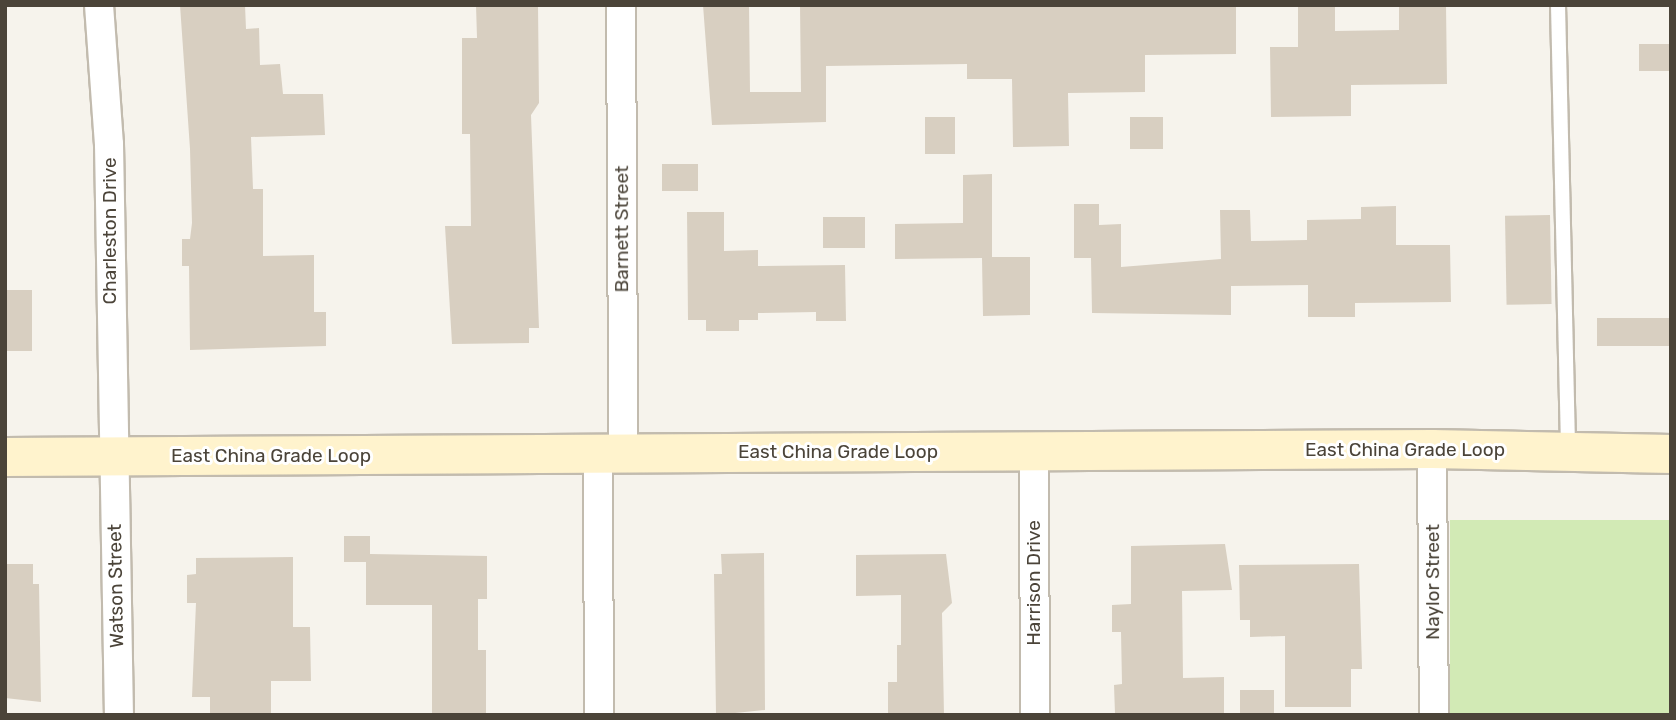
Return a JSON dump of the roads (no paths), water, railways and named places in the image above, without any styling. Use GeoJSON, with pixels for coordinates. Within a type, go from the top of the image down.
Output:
{"type":"FeatureCollection","features":[{"type":"Feature","properties":{"kind":"main road","name":"East China Grade Loop"},"geometry":{"type":"LineString","coordinates":[[5,457],[1432,449],[1671,454]]}},
{"type":"Feature","properties":{"kind":"street","name":"Charleston Drive"},"geometry":{"type":"LineString","coordinates":[[99,5],[109,144],[112,457]]}},
{"type":"Feature","properties":{"kind":"street","name":"Barnett Street"},"geometry":{"type":"LineString","coordinates":[[599,715],[610,454],[621,5]]}},
{"type":"Feature","properties":{"kind":"street","name":"Naylor Street"},"geometry":{"type":"LineString","coordinates":[[1432,449],[1434,715]]}},
{"type":"Feature","properties":{"kind":"street","name":"Harrison Drive"},"geometry":{"type":"LineString","coordinates":[[1034,451],[1035,715]]}},
{"type":"Feature","properties":{"kind":"street","name":"Watson Street"},"geometry":{"type":"LineString","coordinates":[[112,457],[118,715]]}},
{"type":"Feature","properties":{"kind":"lane"},"geometry":{"type":"LineString","coordinates":[[1558,5],[1569,452]]}}]}
